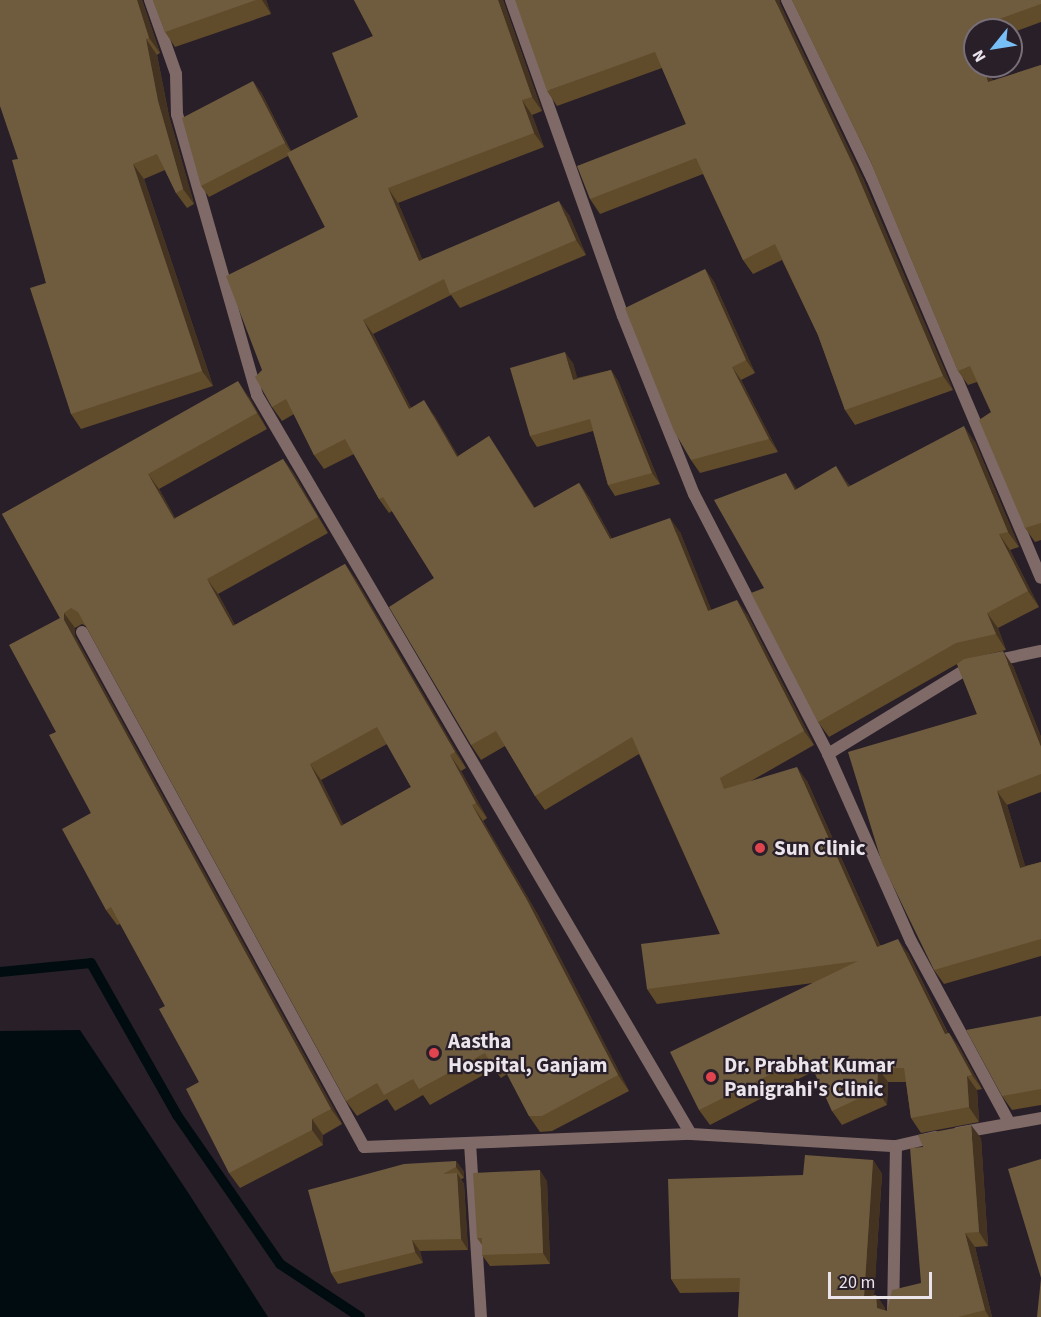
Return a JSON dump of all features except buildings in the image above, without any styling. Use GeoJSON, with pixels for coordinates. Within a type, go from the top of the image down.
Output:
{"type":"FeatureCollection","features":[{"type":"Feature","properties":{"kind":"street"},"geometry":{"type":"LineString","coordinates":[[150,0],[176,74],[177,114],[257,395],[691,1134]]}},
{"type":"Feature","properties":{"kind":"street"},"geometry":{"type":"LineString","coordinates":[[511,0],[622,316],[694,494],[828,754],[911,941],[1009,1122]]}},
{"type":"Feature","properties":{"kind":"street"},"geometry":{"type":"LineString","coordinates":[[787,0],[872,178],[1041,578]]}},
{"type":"Feature","properties":{"kind":"street"},"geometry":{"type":"LineString","coordinates":[[82,632],[364,1147],[691,1134],[896,1146],[1009,1122],[1041,1118]]}},
{"type":"Feature","properties":{"kind":"street"},"geometry":{"type":"LineString","coordinates":[[828,754],[971,666],[1041,651]]}},
{"type":"Feature","properties":{"kind":"street"},"geometry":{"type":"LineString","coordinates":[[470,1143],[481,1317]]}},
{"type":"Feature","properties":{"kind":"street"},"geometry":{"type":"LineString","coordinates":[[893,1317],[896,1146]]}},
{"type":"Feature","properties":{"kind":"shaded area"},"geometry":{"type":"Polygon","coordinates":[[[80,1030],[268,1317],[0,1317],[0,1031],[80,1030]]]}},
{"type":"Feature","properties":{"kind":"waterway"},"geometry":{"type":"LineString","coordinates":[[0,972],[91,963],[177,1115],[280,1264],[360,1317]]}},
{"type":"Feature","properties":{"kind":"place","name":"Sun Clinic"},"geometry":{"type":"Point","coordinates":[760,848]}},
{"type":"Feature","properties":{"kind":"place","name":"Aastha Hospital, Ganjam"},"geometry":{"type":"Point","coordinates":[434,1053]}},
{"type":"Feature","properties":{"kind":"place","name":"Dr. Prabhat Kumar Panigrahi's Clinic"},"geometry":{"type":"Point","coordinates":[711,1077]}}]}
